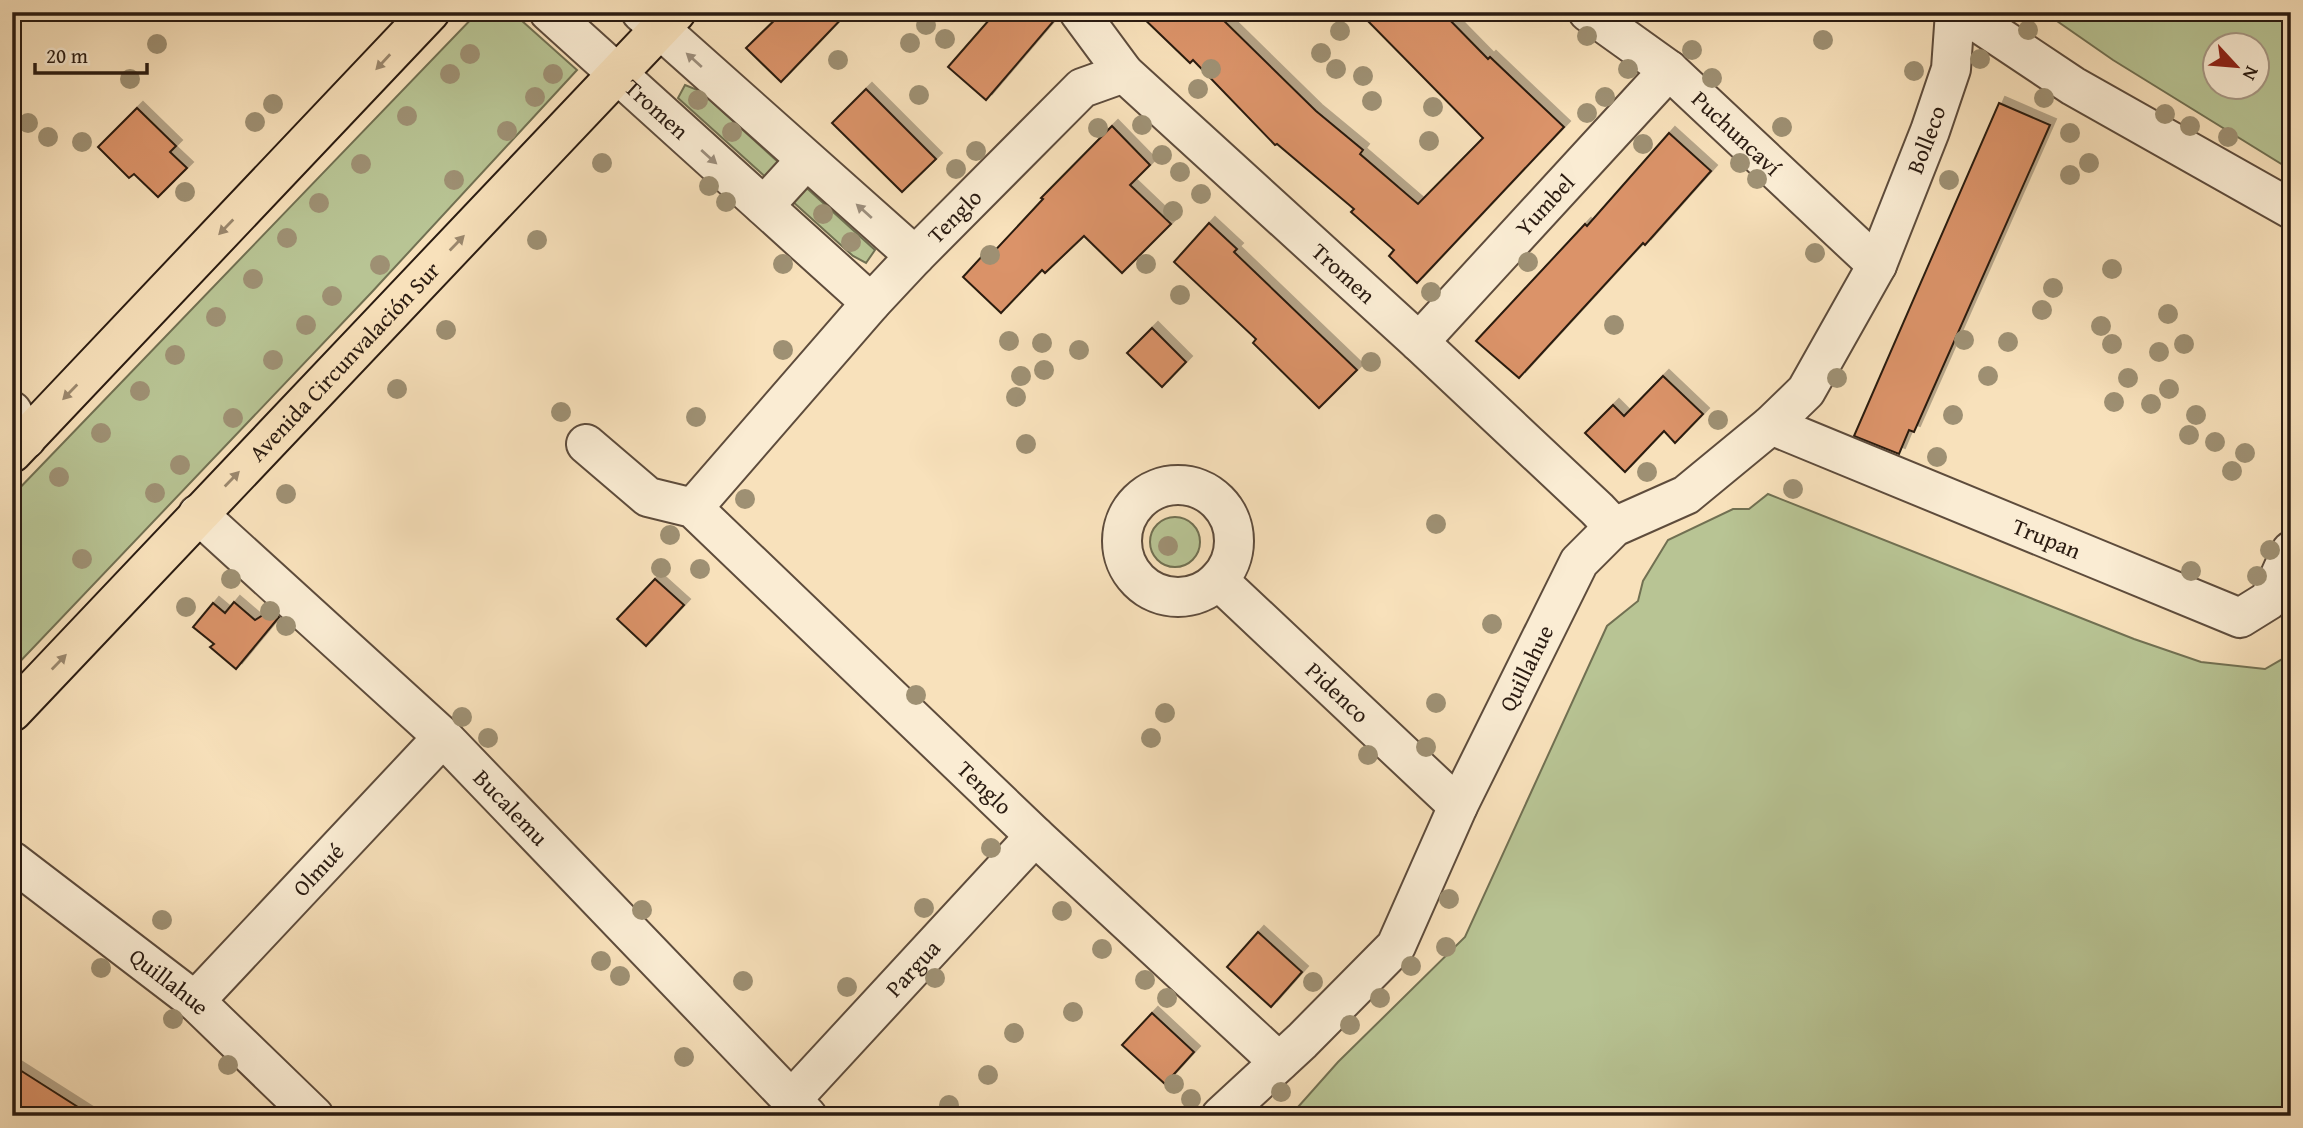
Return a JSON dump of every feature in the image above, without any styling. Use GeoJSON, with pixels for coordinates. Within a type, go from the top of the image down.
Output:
{"type":"FeatureCollection","features":[{"type":"Feature","properties":{"kind":"main road"},"geometry":{"type":"LineString","coordinates":[[17,434],[430,12]]}},
{"type":"Feature","properties":{"kind":"main road","name":"Avenida Circunvalación Sur"},"geometry":{"type":"LineString","coordinates":[[12,712],[617,74],[659,18]]}},
{"type":"Feature","properties":{"kind":"street","name":"Tromen"},"geometry":{"type":"LineString","coordinates":[[549,12],[871,303]]}},
{"type":"Feature","properties":{"kind":"street","name":"Tromen"},"geometry":{"type":"LineString","coordinates":[[1079,12],[1124,73],[1419,342],[1614,527]]}},
{"type":"Feature","properties":{"kind":"street","name":"Puchuncaví"},"geometry":{"type":"LineString","coordinates":[[1588,12],[1669,70],[1878,265]]}},
{"type":"Feature","properties":{"kind":"street","name":"Bolleco"},"geometry":{"type":"LineString","coordinates":[[1878,265],[1951,69],[1955,12]]}},
{"type":"Feature","properties":{"kind":"street"},"geometry":{"type":"LineString","coordinates":[[1962,12],[2073,86],[2291,209]]}},
{"type":"Feature","properties":{"kind":"street"},"geometry":{"type":"LineString","coordinates":[[659,18],[806,160],[915,257]]}},
{"type":"Feature","properties":{"kind":"street","name":"Yumbel"},"geometry":{"type":"LineString","coordinates":[[1419,342],[1669,70]]}},
{"type":"Feature","properties":{"kind":"street","name":"Tenglo"},"geometry":{"type":"LineString","coordinates":[[1124,73],[1082,88],[871,303],[693,508],[1035,836],[1279,1062]]}},
{"type":"Feature","properties":{"kind":"street"},"geometry":{"type":"LineString","coordinates":[[764,206],[806,160]]}},
{"type":"Feature","properties":{"kind":"street","name":"Quillahue"},"geometry":{"type":"LineString","coordinates":[[1221,1116],[1396,946],[1458,806],[1580,562],[1614,527],[1686,495],[1771,425],[1806,391],[1878,265]]}},
{"type":"Feature","properties":{"kind":"street","name":"Trupan"},"geometry":{"type":"LineString","coordinates":[[1771,425],[2240,618],[2269,600],[2291,551]]}},
{"type":"Feature","properties":{"kind":"street"},"geometry":{"type":"LineString","coordinates":[[586,444],[648,497],[693,508]]}},
{"type":"Feature","properties":{"kind":"street","name":"Bucalemu"},"geometry":{"type":"LineString","coordinates":[[198,514],[443,737],[800,1107]]}},
{"type":"Feature","properties":{"kind":"street","name":"Pidenco"},"geometry":{"type":"LineString","coordinates":[[1218,580],[1458,806]]}},
{"type":"Feature","properties":{"kind":"street","name":"Olmué"},"geometry":{"type":"LineString","coordinates":[[195,1001],[443,737]]}},
{"type":"Feature","properties":{"kind":"street","name":"Pargua"},"geometry":{"type":"LineString","coordinates":[[800,1107],[1035,836]]}},
{"type":"Feature","properties":{"kind":"street","name":"Quillahue"},"geometry":{"type":"LineString","coordinates":[[12,861],[195,1001],[314,1116]]}},
{"type":"Feature","properties":{"kind":"green space"},"geometry":{"type":"Polygon","coordinates":[[[478,12],[512,12],[577,70],[371,293],[12,670],[12,496],[478,12]]]}},
{"type":"Feature","properties":{"kind":"green space"},"geometry":{"type":"Polygon","coordinates":[[[2044,12],[2291,12],[2291,170],[2113,60],[2044,12]]]}},
{"type":"Feature","properties":{"kind":"green space"},"geometry":{"type":"Polygon","coordinates":[[[685,85],[700,91],[875,250],[866,263],[853,256],[678,98],[685,85]]]}},
{"type":"Feature","properties":{"kind":"green space"},"geometry":{"type":"Polygon","coordinates":[[[1768,494],[2134,639],[2201,662],[2265,669],[2291,654],[2291,1116],[1290,1116],[1338,1062],[1465,937],[1607,626],[1638,601],[1643,581],[1668,540],[1733,509],[1749,509],[1768,494]]]}},
{"type":"Feature","properties":{"kind":"green space"},"geometry":{"type":"Polygon","coordinates":[[[1175,517],[1192,525],[1200,542],[1192,559],[1175,567],[1158,559],[1150,542],[1158,525],[1175,517]]]}},
{"type":"Feature","properties":{"kind":"building"},"geometry":{"type":"Polygon","coordinates":[[[783,12],[848,12],[781,82],[746,48],[783,12]]]}},
{"type":"Feature","properties":{"kind":"building"},"geometry":{"type":"Polygon","coordinates":[[[996,12],[1058,12],[1058,16],[986,100],[948,67],[996,12]]]}},
{"type":"Feature","properties":{"kind":"building"},"geometry":{"type":"Polygon","coordinates":[[[1137,12],[1215,12],[1316,111],[1363,150],[1360,154],[1418,204],[1483,138],[1359,12],[1442,12],[1488,59],[1490,57],[1564,127],[1417,283],[1389,256],[1394,250],[1351,212],[1354,209],[1275,145],[1193,60],[1190,63],[1137,12]]]}},
{"type":"Feature","properties":{"kind":"building"},"geometry":{"type":"Polygon","coordinates":[[[866,89],[936,159],[902,192],[832,123],[866,89]]]}},
{"type":"Feature","properties":{"kind":"building"},"geometry":{"type":"Polygon","coordinates":[[[1999,103],[2050,125],[1914,432],[1909,430],[1899,454],[1854,436],[1999,103]]]}},
{"type":"Feature","properties":{"kind":"building"},"geometry":{"type":"Polygon","coordinates":[[[137,108],[176,146],[170,152],[187,168],[158,197],[134,174],[129,178],[98,147],[137,108]]]}},
{"type":"Feature","properties":{"kind":"building"},"geometry":{"type":"Polygon","coordinates":[[[1112,126],[1150,165],[1130,185],[1171,224],[1122,273],[1084,236],[1045,273],[1042,270],[1001,313],[963,277],[985,253],[989,257],[1043,199],[1041,198],[1112,126]]]}},
{"type":"Feature","properties":{"kind":"building"},"geometry":{"type":"Polygon","coordinates":[[[1669,133],[1711,171],[1519,378],[1476,341],[1585,224],[1587,226],[1669,133]]]}},
{"type":"Feature","properties":{"kind":"building"},"geometry":{"type":"Polygon","coordinates":[[[1209,223],[1237,249],[1234,252],[1357,370],[1319,408],[1253,343],[1256,339],[1174,262],[1209,223]]]}},
{"type":"Feature","properties":{"kind":"building"},"geometry":{"type":"Polygon","coordinates":[[[1152,328],[1186,362],[1162,387],[1127,353],[1152,328]]]}},
{"type":"Feature","properties":{"kind":"building"},"geometry":{"type":"Polygon","coordinates":[[[1663,376],[1703,414],[1675,443],[1664,431],[1625,472],[1585,433],[1613,405],[1624,416],[1663,376]]]}},
{"type":"Feature","properties":{"kind":"building"},"geometry":{"type":"Polygon","coordinates":[[[655,579],[684,605],[646,646],[617,619],[655,579]]]}},
{"type":"Feature","properties":{"kind":"building"},"geometry":{"type":"Polygon","coordinates":[[[234,602],[255,620],[271,610],[279,617],[236,669],[210,647],[214,644],[193,627],[213,603],[225,613],[234,602]]]}},
{"type":"Feature","properties":{"kind":"building"},"geometry":{"type":"Polygon","coordinates":[[[1258,932],[1302,972],[1271,1007],[1227,967],[1258,932]]]}},
{"type":"Feature","properties":{"kind":"building"},"geometry":{"type":"Polygon","coordinates":[[[1152,1013],[1194,1052],[1165,1084],[1122,1045],[1152,1013]]]}},
{"type":"Feature","properties":{"kind":"building"},"geometry":{"type":"Polygon","coordinates":[[[12,1065],[92,1116],[12,1116],[12,1065]]]}}]}
